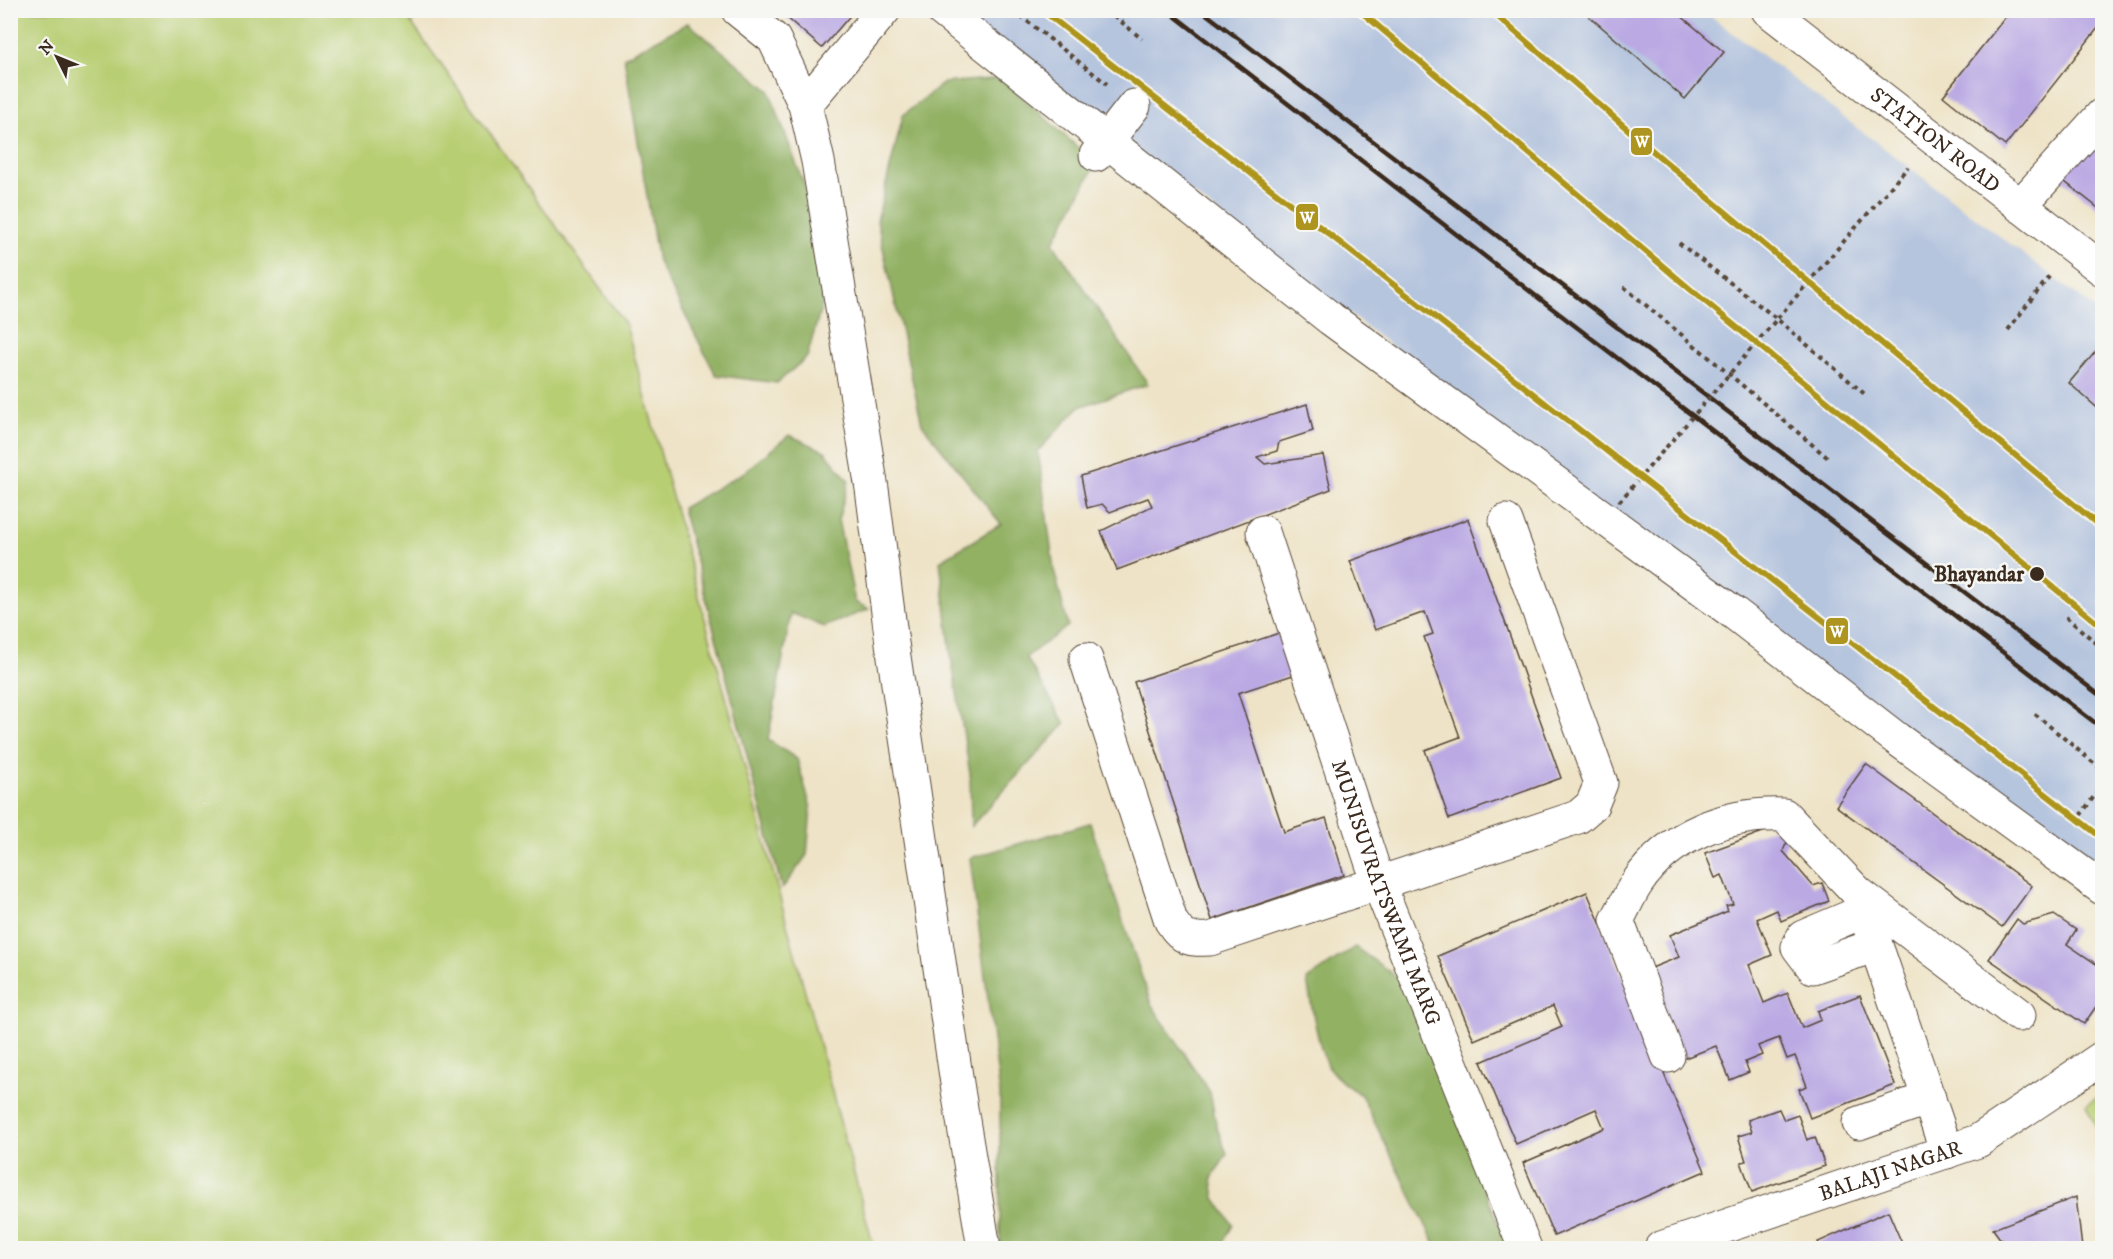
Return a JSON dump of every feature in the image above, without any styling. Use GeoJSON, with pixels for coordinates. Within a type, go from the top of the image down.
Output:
{"type":"FeatureCollection","features":[{"type":"Feature","properties":{"kind":"street"},"geometry":{"type":"LineString","coordinates":[[738,10],[774,39],[805,105],[818,161],[872,489],[956,1078],[984,1248]]}},
{"type":"Feature","properties":{"kind":"street"},"geometry":{"type":"LineString","coordinates":[[805,105],[884,10]]}},
{"type":"Feature","properties":{"kind":"street"},"geometry":{"type":"LineString","coordinates":[[942,10],[1101,148],[1331,319],[1479,418],[1732,601],[1897,739],[2103,888]]}},
{"type":"Feature","properties":{"kind":"street","name":"STATION ROAD"},"geometry":{"type":"LineString","coordinates":[[1768,10],[2103,269]]}},
{"type":"Feature","properties":{"kind":"street"},"geometry":{"type":"LineString","coordinates":[[1101,148],[1134,106]]}},
{"type":"Feature","properties":{"kind":"street"},"geometry":{"type":"LineString","coordinates":[[2020,206],[2103,115]]}},
{"type":"Feature","properties":{"kind":"street"},"geometry":{"type":"LineString","coordinates":[[1086,659],[1171,921],[1179,933],[1190,940],[1210,939],[1578,817],[1592,805],[1601,783],[1506,521]]}},
{"type":"Feature","properties":{"kind":"street","name":"MUNISUVRATSWAMI MARG"},"geometry":{"type":"LineString","coordinates":[[1263,532],[1378,882],[1525,1248]]}},
{"type":"Feature","properties":{"kind":"street"},"geometry":{"type":"LineString","coordinates":[[1668,1056],[1617,920],[1637,882],[1666,850],[1709,825],[1761,814],[1784,815],[1861,902],[2019,1015]]}},
{"type":"Feature","properties":{"kind":"street"},"geometry":{"type":"LineString","coordinates":[[1861,902],[1947,1152]]}},
{"type":"Feature","properties":{"kind":"street"},"geometry":{"type":"LineString","coordinates":[[1861,902],[1803,937],[1798,946],[1813,967],[1876,945]]}},
{"type":"Feature","properties":{"kind":"street","name":"BALAJI NAGAR"},"geometry":{"type":"LineString","coordinates":[[1661,1248],[1978,1142],[2103,1058]]}},
{"type":"Feature","properties":{"kind":"street"},"geometry":{"type":"LineString","coordinates":[[1859,1123],[1929,1098]]}},
{"type":"Feature","properties":{"kind":"path"},"geometry":{"type":"LineString","coordinates":[[1013,10],[1134,106]]}},
{"type":"Feature","properties":{"kind":"path"},"geometry":{"type":"LineString","coordinates":[[1107,10],[1142,39]]}},
{"type":"Feature","properties":{"kind":"path"},"geometry":{"type":"LineString","coordinates":[[1618,502],[1908,166]]}},
{"type":"Feature","properties":{"kind":"path"},"geometry":{"type":"LineString","coordinates":[[1679,243],[1777,319],[1867,396]]}},
{"type":"Feature","properties":{"kind":"path"},"geometry":{"type":"LineString","coordinates":[[2008,330],[2072,247]]}},
{"type":"Feature","properties":{"kind":"path"},"geometry":{"type":"LineString","coordinates":[[1624,287],[1828,458]]}},
{"type":"Feature","properties":{"kind":"path"},"geometry":{"type":"LineString","coordinates":[[2066,616],[2103,648]]}},
{"type":"Feature","properties":{"kind":"path"},"geometry":{"type":"LineString","coordinates":[[2035,714],[2103,770]]}},
{"type":"Feature","properties":{"kind":"path"},"geometry":{"type":"LineString","coordinates":[[2071,828],[2103,785]]}},
{"type":"Feature","properties":{"kind":"shaded area"},"geometry":{"type":"Polygon","coordinates":[[[956,11],[1704,11],[2102,314],[2102,894],[956,11]]]}},
{"type":"Feature","properties":{"kind":"green space"},"geometry":{"type":"Polygon","coordinates":[[[10,11],[403,11],[626,325],[874,1248],[11,1248],[10,11]]]}},
{"type":"Feature","properties":{"kind":"green space"},"geometry":{"type":"Polygon","coordinates":[[[688,23],[769,90],[810,201],[823,301],[807,357],[777,383],[716,375],[658,262],[624,57],[688,23]]]}},
{"type":"Feature","properties":{"kind":"green space"},"geometry":{"type":"Polygon","coordinates":[[[1001,78],[1096,164],[1053,243],[1148,384],[1079,407],[1038,451],[1054,570],[1068,626],[1026,657],[1065,724],[971,826],[970,774],[951,656],[940,561],[1001,524],[922,424],[877,221],[903,115],[944,83],[1001,78]]]}},
{"type":"Feature","properties":{"kind":"green space"},"geometry":{"type":"Polygon","coordinates":[[[789,435],[825,451],[849,481],[838,520],[855,602],[869,609],[824,627],[791,613],[768,740],[797,759],[811,808],[807,855],[782,889],[682,508],[743,473],[789,435]]]}},
{"type":"Feature","properties":{"kind":"green space"},"geometry":{"type":"Polygon","coordinates":[[[1090,823],[1151,1004],[1210,1092],[1217,1128],[1227,1154],[1212,1178],[1215,1198],[1233,1225],[1220,1248],[1001,1248],[1000,1094],[970,858],[1090,823]]]}},
{"type":"Feature","properties":{"kind":"green space"},"geometry":{"type":"Polygon","coordinates":[[[1355,947],[1401,980],[1508,1248],[1437,1248],[1361,1095],[1340,1080],[1325,1061],[1315,1026],[1307,980],[1355,947]]]}},
{"type":"Feature","properties":{"kind":"green space"},"geometry":{"type":"Polygon","coordinates":[[[2102,1094],[2102,1140],[2086,1105],[2102,1094]]]}},
{"type":"Feature","properties":{"kind":"building"},"geometry":{"type":"Polygon","coordinates":[[[778,10],[855,10],[822,48],[778,10]]]}},
{"type":"Feature","properties":{"kind":"building"},"geometry":{"type":"Polygon","coordinates":[[[1582,10],[1674,10],[1724,52],[1685,99],[1582,10]]]}},
{"type":"Feature","properties":{"kind":"building"},"geometry":{"type":"Polygon","coordinates":[[[2011,10],[2102,10],[2102,23],[2005,146],[1943,96],[2011,10]]]}},
{"type":"Feature","properties":{"kind":"building"},"geometry":{"type":"Polygon","coordinates":[[[2102,124],[2102,211],[2060,178],[2102,124]]]}},
{"type":"Feature","properties":{"kind":"building"},"geometry":{"type":"Polygon","coordinates":[[[2102,344],[2102,412],[2069,383],[2102,344]]]}},
{"type":"Feature","properties":{"kind":"building"},"geometry":{"type":"Polygon","coordinates":[[[1307,404],[1313,431],[1279,442],[1277,451],[1257,457],[1265,464],[1323,455],[1331,489],[1117,570],[1101,531],[1152,506],[1148,498],[1110,512],[1102,504],[1087,508],[1081,476],[1307,404]]]}},
{"type":"Feature","properties":{"kind":"building"},"geometry":{"type":"Polygon","coordinates":[[[1468,519],[1561,778],[1449,819],[1425,750],[1460,737],[1424,637],[1433,634],[1425,612],[1375,630],[1350,561],[1468,519]]]}},
{"type":"Feature","properties":{"kind":"building"},"geometry":{"type":"Polygon","coordinates":[[[1279,633],[1293,675],[1238,693],[1284,832],[1326,818],[1344,875],[1212,920],[1134,682],[1279,633]]]}},
{"type":"Feature","properties":{"kind":"building"},"geometry":{"type":"Polygon","coordinates":[[[1866,764],[2032,886],[2002,927],[1836,806],[1866,764]]]}},
{"type":"Feature","properties":{"kind":"building"},"geometry":{"type":"Polygon","coordinates":[[[1774,828],[1789,837],[1783,851],[1813,886],[1822,883],[1829,901],[1781,921],[1777,910],[1757,919],[1772,955],[1749,965],[1764,1003],[1788,993],[1802,1028],[1821,1020],[1818,1011],[1860,995],[1895,1085],[1810,1118],[1799,1089],[1807,1086],[1795,1056],[1787,1059],[1779,1038],[1758,1046],[1762,1055],[1745,1062],[1749,1072],[1730,1080],[1716,1046],[1680,1060],[1644,971],[1679,957],[1670,935],[1728,911],[1726,906],[1733,904],[1722,875],[1715,878],[1705,853],[1774,828]]]}},
{"type":"Feature","properties":{"kind":"building"},"geometry":{"type":"Polygon","coordinates":[[[1587,892],[1705,1171],[1554,1236],[1523,1163],[1604,1128],[1596,1109],[1516,1144],[1481,1062],[1562,1027],[1553,1006],[1474,1040],[1438,956],[1587,892]]]}},
{"type":"Feature","properties":{"kind":"building"},"geometry":{"type":"Polygon","coordinates":[[[2054,915],[2076,930],[2067,944],[2102,968],[2102,998],[2084,1024],[1989,959],[2017,919],[2023,924],[2054,915]]]}},
{"type":"Feature","properties":{"kind":"building"},"geometry":{"type":"Polygon","coordinates":[[[1779,1109],[1784,1120],[1798,1115],[1807,1140],[1815,1137],[1825,1166],[1752,1192],[1741,1162],[1746,1161],[1738,1136],[1752,1132],[1748,1120],[1779,1109]]]}},
{"type":"Feature","properties":{"kind":"building"},"geometry":{"type":"Polygon","coordinates":[[[2076,1197],[2082,1248],[2007,1248],[1993,1229],[2076,1197]]]}},
{"type":"Feature","properties":{"kind":"building"},"geometry":{"type":"Polygon","coordinates":[[[1888,1211],[1904,1248],[1821,1248],[1818,1242],[1888,1211]]]}},
{"type":"Feature","properties":{"kind":"railway"},"geometry":{"type":"LineString","coordinates":[[1167,10],[1536,296],[2102,728]]}},
{"type":"Feature","properties":{"kind":"railway"},"geometry":{"type":"LineString","coordinates":[[1201,10],[2102,697]]}},
{"type":"Feature","properties":{"kind":"transit line","name":"W"},"geometry":{"type":"LineString","coordinates":[[1042,10],[2102,838]]}},
{"type":"Feature","properties":{"kind":"transit line","name":"W"},"geometry":{"type":"LineString","coordinates":[[1359,10],[1690,289],[2102,627]]}},
{"type":"Feature","properties":{"kind":"transit line","name":"W"},"geometry":{"type":"LineString","coordinates":[[1490,10],[1661,158],[2102,528]]}},
{"type":"Feature","properties":{"kind":"place","name":"Bhayandar"},"geometry":{"type":"Point","coordinates":[2037,574]}}]}
